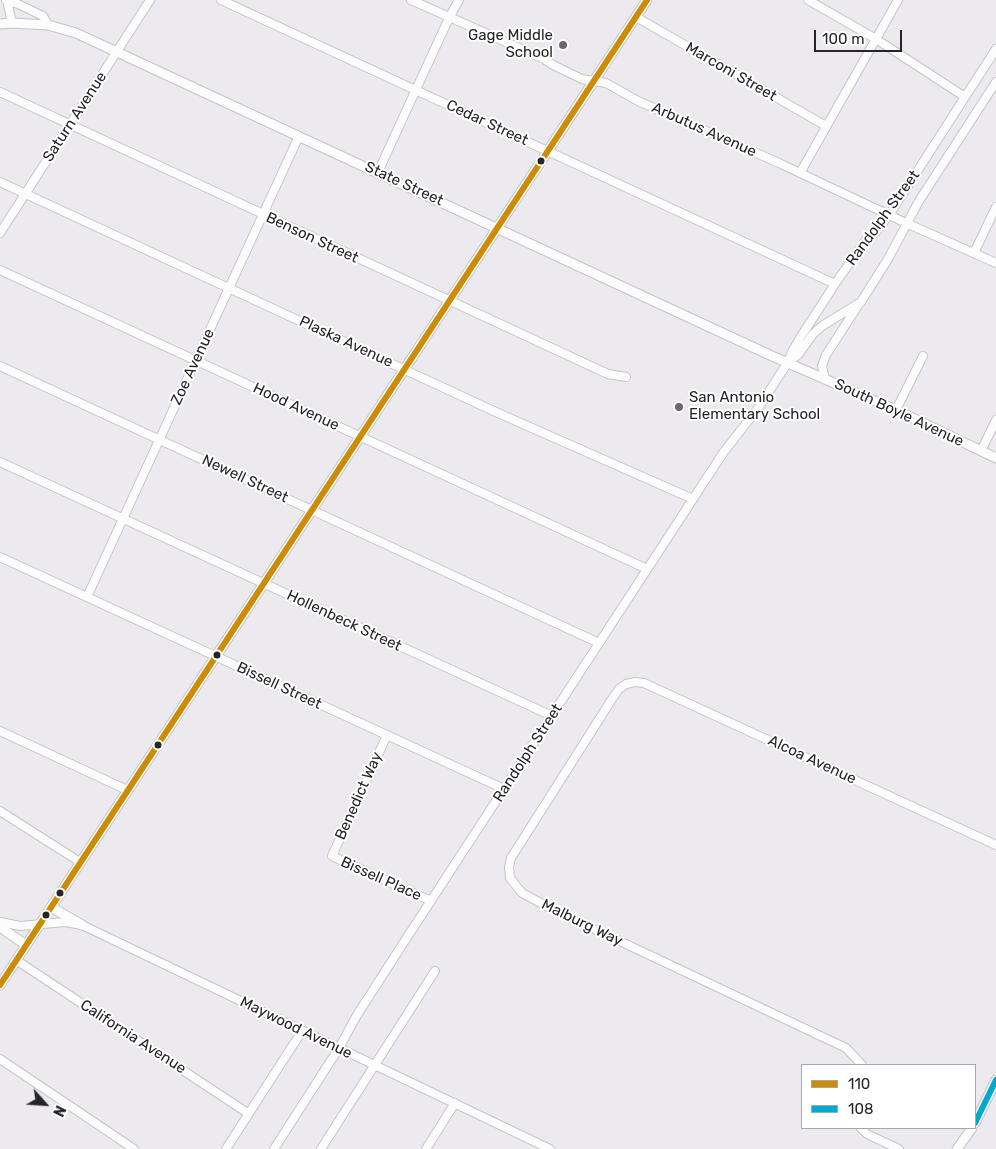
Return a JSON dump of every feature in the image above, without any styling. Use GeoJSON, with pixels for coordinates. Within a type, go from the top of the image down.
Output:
{"type":"FeatureCollection","features":[{"type":"Feature","properties":{"kind":"main road"},"geometry":{"type":"LineString","coordinates":[[0,985],[647,0]]}},
{"type":"Feature","properties":{"kind":"main road","name":"State Street"},"geometry":{"type":"LineString","coordinates":[[0,24],[48,25],[76,33],[772,356],[802,368]]}},
{"type":"Feature","properties":{"kind":"main road","name":"South Boyle Avenue"},"geometry":{"type":"LineString","coordinates":[[802,368],[996,458]]}},
{"type":"Feature","properties":{"kind":"main road"},"geometry":{"type":"LineString","coordinates":[[51,907],[82,925]]}},
{"type":"Feature","properties":{"kind":"main road"},"geometry":{"type":"LineString","coordinates":[[0,927],[26,946]]}},
{"type":"Feature","properties":{"kind":"main road"},"geometry":{"type":"LineString","coordinates":[[976,1121],[996,1080]]}},
{"type":"Feature","properties":{"kind":"main road"},"geometry":{"type":"LineString","coordinates":[[958,1149],[971,1129]]}},
{"type":"Feature","properties":{"kind":"street"},"geometry":{"type":"LineString","coordinates":[[6,0],[12,23]]}},
{"type":"Feature","properties":{"kind":"street"},"geometry":{"type":"LineString","coordinates":[[6,0],[42,16],[48,25]]}},
{"type":"Feature","properties":{"kind":"street","name":"Saturn Avenue"},"geometry":{"type":"LineString","coordinates":[[0,233],[150,0]]}},
{"type":"Feature","properties":{"kind":"street","name":"Cedar Street"},"geometry":{"type":"LineString","coordinates":[[221,0],[836,284]]}},
{"type":"Feature","properties":{"kind":"street","name":"Arbutus Avenue"},"geometry":{"type":"LineString","coordinates":[[411,0],[544,59],[582,79],[606,83],[638,101],[996,263]]}},
{"type":"Feature","properties":{"kind":"street"},"geometry":{"type":"LineString","coordinates":[[378,172],[459,0]]}},
{"type":"Feature","properties":{"kind":"street"},"geometry":{"type":"LineString","coordinates":[[808,0],[876,39],[965,97]]}},
{"type":"Feature","properties":{"kind":"street"},"geometry":{"type":"LineString","coordinates":[[800,173],[898,0]]}},
{"type":"Feature","properties":{"kind":"street","name":"Marconi Street"},"geometry":{"type":"LineString","coordinates":[[636,17],[826,126]]}},
{"type":"Feature","properties":{"kind":"street","name":"Randolph Street"},"geometry":{"type":"LineString","coordinates":[[274,1149],[339,1048],[357,1015],[723,452],[759,407],[788,362],[796,345],[836,284],[865,241],[876,232],[996,49]]}},
{"type":"Feature","properties":{"kind":"street","name":"Randolph Street"},"geometry":{"type":"LineString","coordinates":[[788,362],[798,355],[813,334],[822,326],[861,302],[888,259],[906,223],[996,82]]}},
{"type":"Feature","properties":{"kind":"street","name":"Benson Street"},"geometry":{"type":"LineString","coordinates":[[0,92],[608,374],[626,377]]}},
{"type":"Feature","properties":{"kind":"street","name":"Zoe Avenue"},"geometry":{"type":"LineString","coordinates":[[87,597],[299,136]]}},
{"type":"Feature","properties":{"kind":"street","name":"Plaska Avenue"},"geometry":{"type":"LineString","coordinates":[[0,182],[498,413],[693,499]]}},
{"type":"Feature","properties":{"kind":"street"},"geometry":{"type":"LineString","coordinates":[[974,253],[996,207]]}},
{"type":"Feature","properties":{"kind":"street","name":"Hood Avenue"},"geometry":{"type":"LineString","coordinates":[[0,270],[647,569]]}},
{"type":"Feature","properties":{"kind":"street"},"geometry":{"type":"LineString","coordinates":[[825,378],[822,366],[826,355],[861,302]]}},
{"type":"Feature","properties":{"kind":"street"},"geometry":{"type":"LineString","coordinates":[[896,410],[923,356]]}},
{"type":"Feature","properties":{"kind":"street","name":"Newell Street"},"geometry":{"type":"LineString","coordinates":[[0,366],[599,643]]}},
{"type":"Feature","properties":{"kind":"street"},"geometry":{"type":"LineString","coordinates":[[981,451],[996,420]]}},
{"type":"Feature","properties":{"kind":"street","name":"Hollenbeck Street"},"geometry":{"type":"LineString","coordinates":[[0,462],[552,716]]}},
{"type":"Feature","properties":{"kind":"street","name":"Bissell Street"},"geometry":{"type":"LineString","coordinates":[[0,557],[504,789]]}},
{"type":"Feature","properties":{"kind":"street","name":"Alcoa Avenue"},"geometry":{"type":"LineString","coordinates":[[626,684],[641,682],[996,845]]}},
{"type":"Feature","properties":{"kind":"street","name":"Malburg Way"},"geometry":{"type":"LineString","coordinates":[[626,684],[619,689],[612,699],[511,858],[509,867],[510,878],[522,893],[554,910],[846,1048],[861,1064]]}},
{"type":"Feature","properties":{"kind":"street"},"geometry":{"type":"LineString","coordinates":[[0,731],[127,790]]}},
{"type":"Feature","properties":{"kind":"street","name":"Benedict Way"},"geometry":{"type":"LineString","coordinates":[[332,856],[387,735]]}},
{"type":"Feature","properties":{"kind":"street"},"geometry":{"type":"LineString","coordinates":[[0,811],[80,862]]}},
{"type":"Feature","properties":{"kind":"street","name":"Bissell Place"},"geometry":{"type":"LineString","coordinates":[[332,856],[431,901]]}},
{"type":"Feature","properties":{"kind":"street"},"geometry":{"type":"LineString","coordinates":[[0,922],[20,926],[40,924]]}},
{"type":"Feature","properties":{"kind":"street","name":"Maywood Avenue"},"geometry":{"type":"LineString","coordinates":[[40,924],[65,922],[82,925],[456,1104],[533,1145],[550,1149]]}},
{"type":"Feature","properties":{"kind":"street","name":"California Avenue"},"geometry":{"type":"LineString","coordinates":[[16,960],[249,1114]]}},
{"type":"Feature","properties":{"kind":"street"},"geometry":{"type":"LineString","coordinates":[[321,1149],[435,971]]}},
{"type":"Feature","properties":{"kind":"street"},"geometry":{"type":"LineString","coordinates":[[226,1149],[302,1031]]}},
{"type":"Feature","properties":{"kind":"street"},"geometry":{"type":"LineString","coordinates":[[0,1059],[134,1149]]}},
{"type":"Feature","properties":{"kind":"street"},"geometry":{"type":"LineString","coordinates":[[426,1149],[456,1104]]}},
{"type":"Feature","properties":{"kind":"street"},"geometry":{"type":"LineString","coordinates":[[862,1129],[867,1134],[899,1149]]}},
{"type":"Feature","properties":{"kind":"transit line","name":"110"},"geometry":{"type":"LineString","coordinates":[[0,985],[647,0]]}},
{"type":"Feature","properties":{"kind":"transit line","name":"108"},"geometry":{"type":"LineString","coordinates":[[976,1121],[996,1080]]}},
{"type":"Feature","properties":{"kind":"place","name":"Gage Middle School"},"geometry":{"type":"Point","coordinates":[563,45]}},
{"type":"Feature","properties":{"kind":"place","name":"San Antonio Elementary School"},"geometry":{"type":"Point","coordinates":[679,407]}}]}
